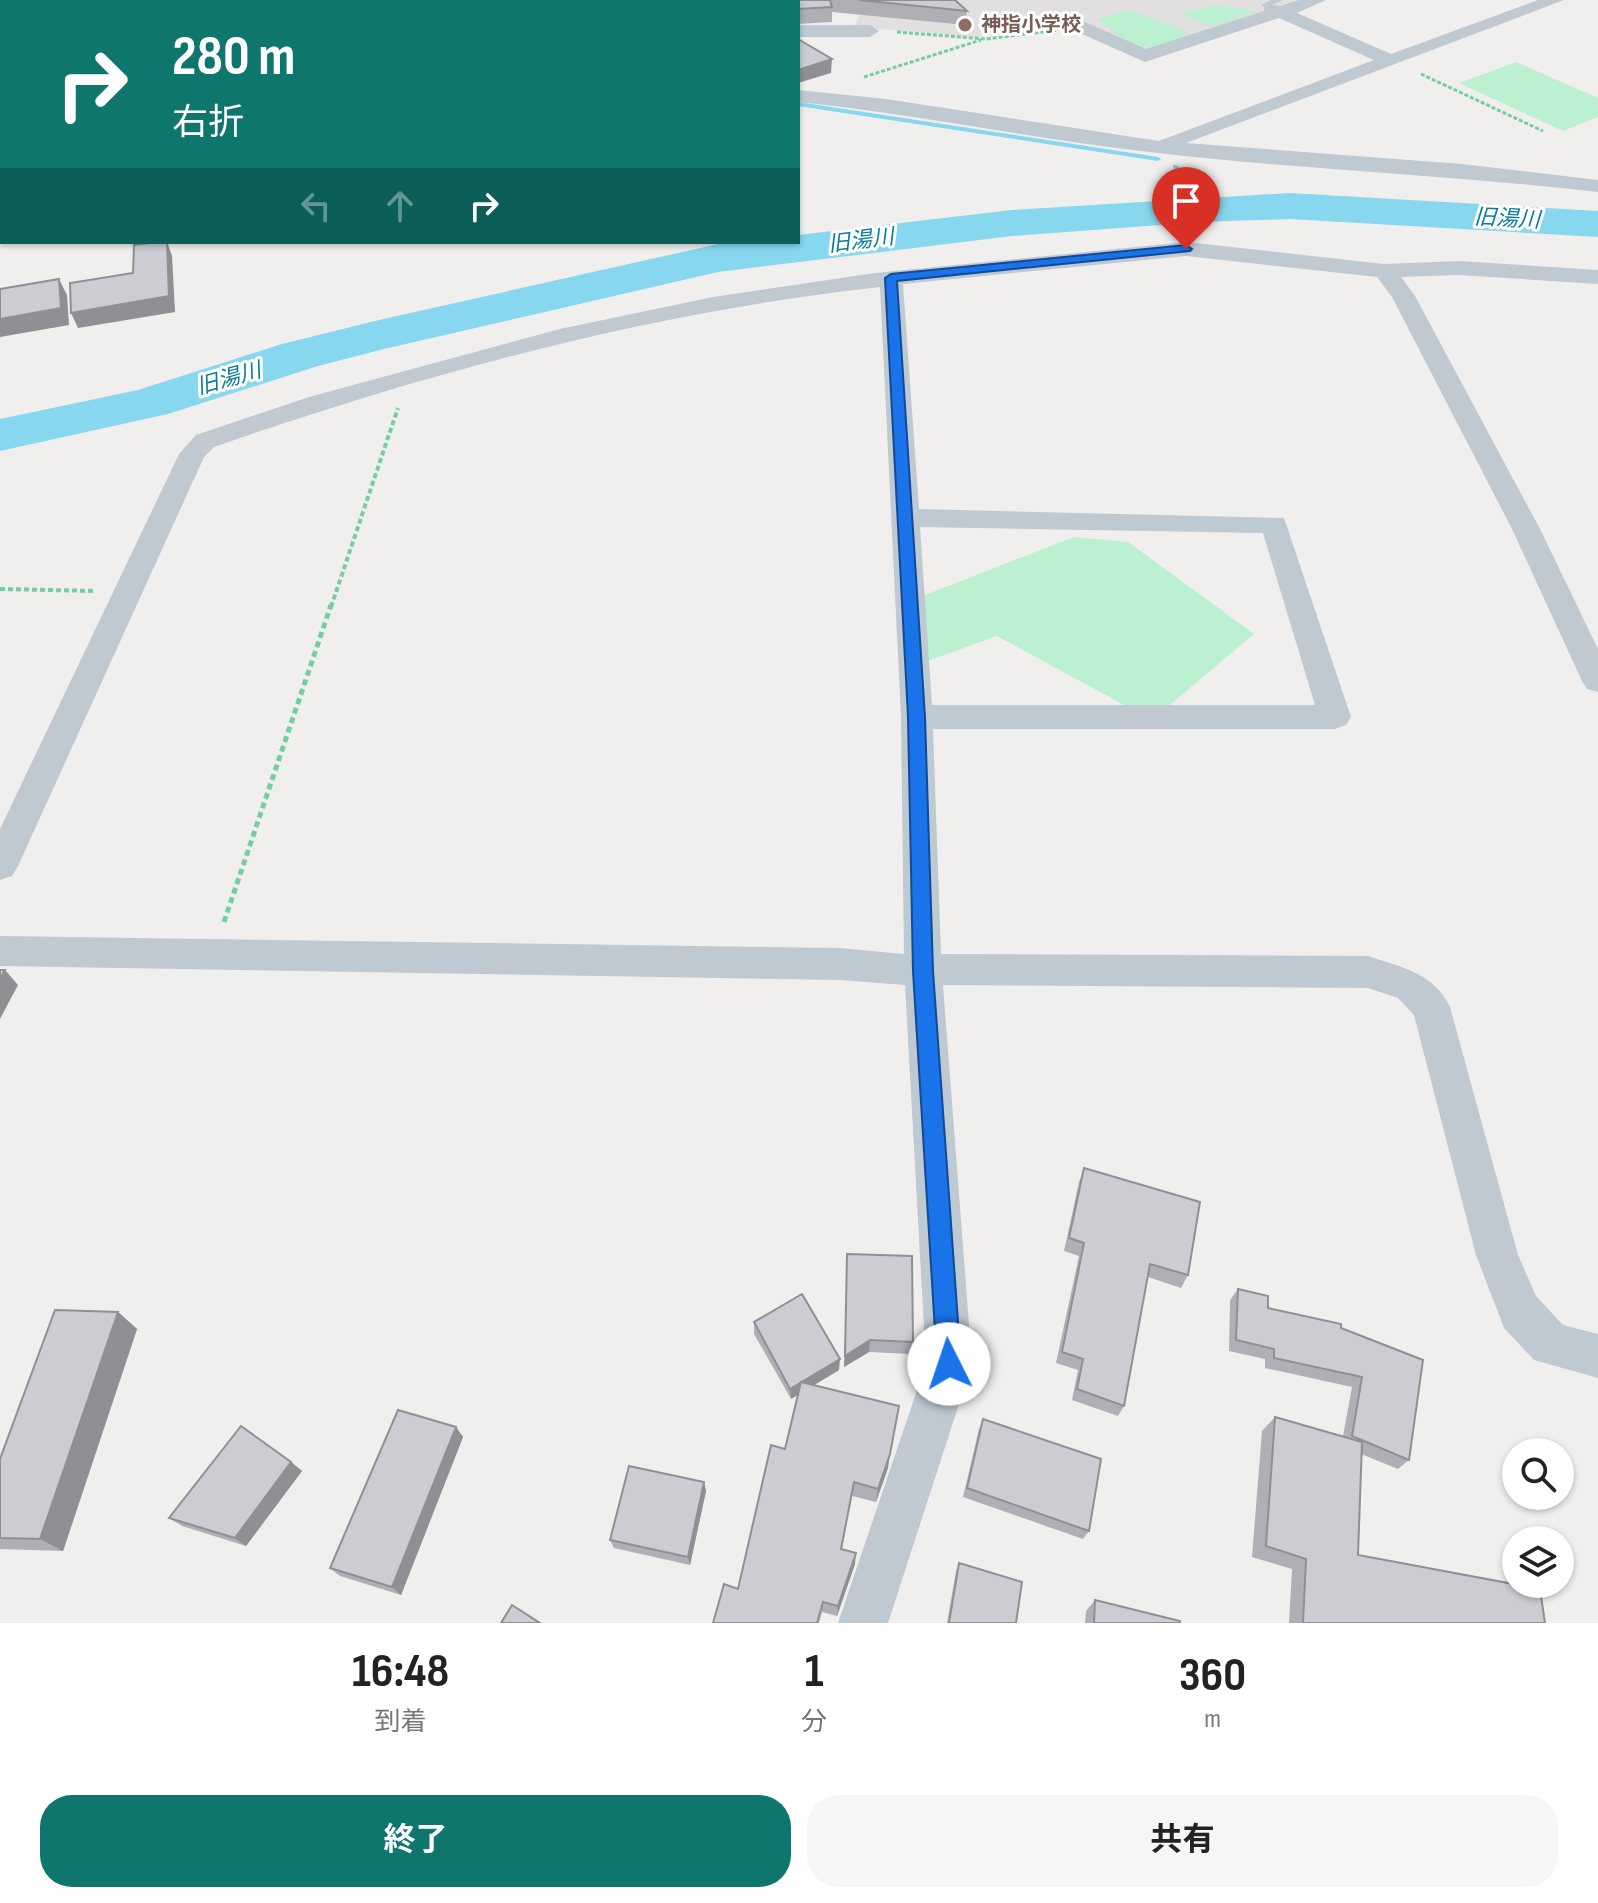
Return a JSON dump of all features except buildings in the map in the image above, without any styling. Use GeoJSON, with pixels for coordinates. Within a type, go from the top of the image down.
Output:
{"type":"FeatureCollection","features":[{"type":"Feature","properties":{"kind":"street"},"geometry":{"type":"LineString","coordinates":[[1079,26],[1145,56],[1277,7],[1317,0]]}},
{"type":"Feature","properties":{"kind":"street"},"geometry":{"type":"LineString","coordinates":[[1157,147],[1555,0]]}},
{"type":"Feature","properties":{"kind":"street"},"geometry":{"type":"LineString","coordinates":[[1277,7],[1392,61]]}},
{"type":"Feature","properties":{"kind":"street"},"geometry":{"type":"LineString","coordinates":[[800,31],[870,31]]}},
{"type":"Feature","properties":{"kind":"street"},"geometry":{"type":"LineString","coordinates":[[800,96],[819,96],[1157,147],[1402,164],[1598,186]]}},
{"type":"Feature","properties":{"kind":"street"},"geometry":{"type":"LineString","coordinates":[[0,866],[192,454],[205,441],[318,402],[560,336],[713,304],[891,278],[1186,249],[1384,271],[1459,268],[1598,277]]}},
{"type":"Feature","properties":{"kind":"street"},"geometry":{"type":"LineString","coordinates":[[1384,271],[1403,296],[1526,529],[1598,681]]}},
{"type":"Feature","properties":{"kind":"street"},"geometry":{"type":"LineString","coordinates":[[863,1623],[949,1364],[923,971],[917,717],[891,278]]}},
{"type":"Feature","properties":{"kind":"street"},"geometry":{"type":"LineString","coordinates":[[905,518],[1274,524],[1335,717],[917,717]]}},
{"type":"Feature","properties":{"kind":"street"},"geometry":{"type":"LineString","coordinates":[[0,951],[839,964],[923,971],[967,967],[1368,972],[1411,987],[1431,1007],[1489,1225],[1520,1312],[1550,1344],[1598,1356]]}},
{"type":"Feature","properties":{"kind":"path"},"geometry":{"type":"LineString","coordinates":[[819,96],[842,84],[986,39],[1079,26]]}},
{"type":"Feature","properties":{"kind":"path"},"geometry":{"type":"LineString","coordinates":[[870,31],[986,39]]}},
{"type":"Feature","properties":{"kind":"path"},"geometry":{"type":"LineString","coordinates":[[1392,61],[1543,131]]}},
{"type":"Feature","properties":{"kind":"path"},"geometry":{"type":"LineString","coordinates":[[213,956],[409,377]]}},
{"type":"Feature","properties":{"kind":"path"},"geometry":{"type":"LineString","coordinates":[[0,589],[128,592]]}},
{"type":"Feature","properties":{"kind":"shaded area","name":"神指小学校"},"geometry":{"type":"Polygon","coordinates":[[[868,0],[1306,0],[1147,52],[1079,23],[1043,31],[974,37],[854,27],[868,0]]]}},
{"type":"Feature","properties":{"kind":"green space"},"geometry":{"type":"Polygon","coordinates":[[[1214,5],[1258,11],[1211,26],[1181,14],[1214,5]]]}},
{"type":"Feature","properties":{"kind":"green space"},"geometry":{"type":"Polygon","coordinates":[[[1127,10],[1180,28],[1186,37],[1147,47],[1138,46],[1098,19],[1127,10]]]}},
{"type":"Feature","properties":{"kind":"green space"},"geometry":{"type":"Polygon","coordinates":[[[1516,62],[1598,98],[1598,117],[1563,131],[1459,83],[1516,62]]]}},
{"type":"Feature","properties":{"kind":"green space"},"geometry":{"type":"Polygon","coordinates":[[[1074,537],[1128,542],[1254,634],[1166,708],[1126,706],[997,636],[922,663],[920,597],[1074,537]]]}},
{"type":"Feature","properties":{"kind":"waterway"},"geometry":{"type":"LineString","coordinates":[[800,104],[1158,159]]}},
{"type":"Feature","properties":{"kind":"waterway"},"geometry":{"type":"LineString","coordinates":[[1175,166],[1192,184]]}},
{"type":"Feature","properties":{"kind":"waterway"},"geometry":{"type":"LineString","coordinates":[[1198,198],[1203,209]]}},
{"type":"Feature","properties":{"kind":"waterway","name":"旧湯川"},"geometry":{"type":"LineString","coordinates":[[0,435],[150,403],[300,355],[379,335],[718,258],[1012,223],[1201,209],[1290,206],[1598,224]]}},
{"type":"Feature","properties":{"kind":"place","name":"神指小学校"},"geometry":{"type":"Point","coordinates":[965,25]}},
{"type":"Feature","properties":{"kind":"route"},"geometry":{"type":"LineString","coordinates":[[949,1364],[923,971],[917,717],[891,278],[1186,249]]}}]}
